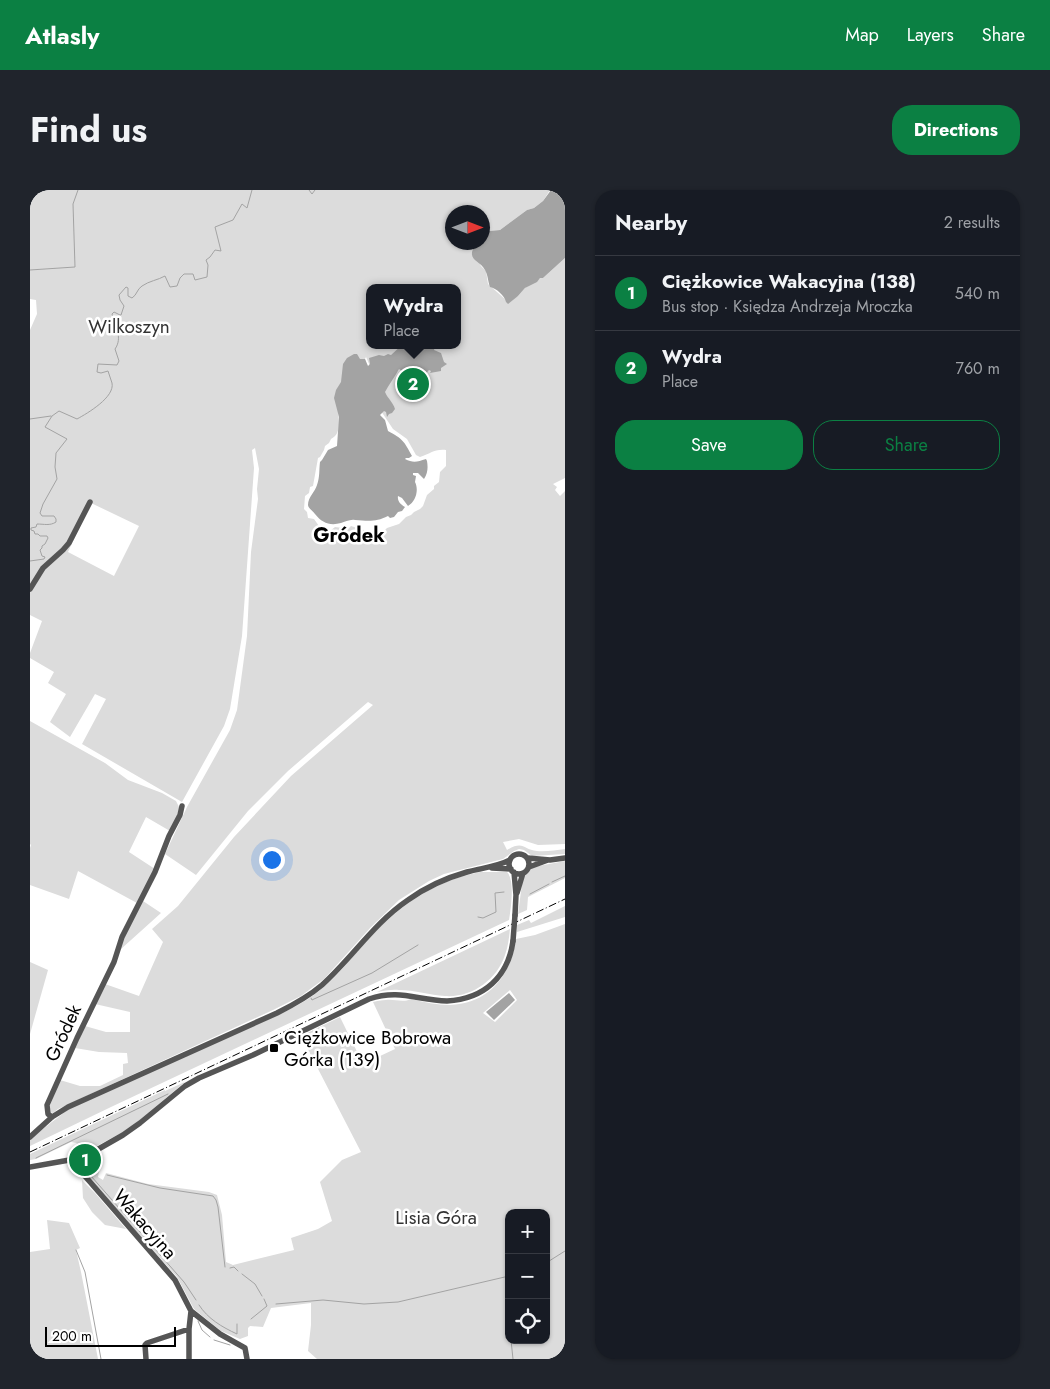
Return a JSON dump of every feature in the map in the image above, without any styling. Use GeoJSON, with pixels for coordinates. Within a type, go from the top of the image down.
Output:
{"type":"FeatureCollection","features":[{"type":"Feature","properties":{"kind":"street"},"geometry":{"type":"LineString","coordinates":[[30,589],[44,568],[69,543],[90,502]]}},
{"type":"Feature","properties":{"kind":"street","name":"Gródek"},"geometry":{"type":"LineString","coordinates":[[52,1117],[48,1114],[47,1105],[114,962],[122,937],[155,872],[169,836],[180,815],[182,806]]}},
{"type":"Feature","properties":{"kind":"street"},"geometry":{"type":"LineString","coordinates":[[30,1137],[52,1117],[68,1107],[298,1002],[322,985],[388,916],[409,899],[427,888],[464,873],[490,868],[510,860],[518,854],[528,858],[550,860]]}},
{"type":"Feature","properties":{"kind":"street"},"geometry":{"type":"LineString","coordinates":[[528,858],[529,867]]}},
{"type":"Feature","properties":{"kind":"street"},"geometry":{"type":"LineString","coordinates":[[516,895],[523,873],[529,867],[550,860],[565,858]]}},
{"type":"Feature","properties":{"kind":"street"},"geometry":{"type":"LineString","coordinates":[[30,1167],[88,1155],[123,1136],[186,1086],[200,1078],[253,1055],[368,999],[392,994],[447,1001],[465,999],[479,993],[492,984],[504,970],[510,956],[513,941],[516,895],[510,860]]}},
{"type":"Feature","properties":{"kind":"street"},"geometry":{"type":"LineString","coordinates":[[490,868],[523,873]]}},
{"type":"Feature","properties":{"kind":"street","name":"Wakacyjna"},"geometry":{"type":"LineString","coordinates":[[71,1160],[175,1280],[191,1311],[220,1334],[245,1348],[247,1359]]}},
{"type":"Feature","properties":{"kind":"street"},"geometry":{"type":"LineString","coordinates":[[189,1359],[191,1311]]}},
{"type":"Feature","properties":{"kind":"street"},"geometry":{"type":"LineString","coordinates":[[146,1359],[145,1345],[147,1343],[189,1329]]}},
{"type":"Feature","properties":{"kind":"green space","name":"Wilkoszyn"},"geometry":{"type":"Polygon","coordinates":[[[30,190],[550,190],[543,201],[500,230],[490,231],[490,205],[445,205],[445,250],[473,250],[481,266],[486,271],[488,284],[506,300],[518,296],[525,288],[543,278],[565,258],[565,478],[553,484],[557,487],[555,490],[560,496],[565,491],[565,844],[538,845],[519,839],[503,842],[507,850],[517,846],[537,851],[565,849],[565,854],[532,856],[519,849],[503,859],[444,874],[429,881],[399,900],[371,927],[324,979],[301,996],[53,1113],[50,1112],[49,1108],[60,1080],[80,1086],[100,1086],[123,1075],[123,1064],[128,1063],[127,1053],[99,1052],[75,1048],[85,1026],[106,1032],[130,1032],[130,1012],[95,1004],[105,984],[139,996],[163,942],[152,929],[178,906],[234,837],[291,776],[373,705],[368,702],[288,771],[248,811],[196,875],[165,854],[187,807],[230,730],[237,710],[247,636],[251,552],[258,499],[259,469],[255,448],[252,450],[254,468],[242,636],[230,709],[224,726],[182,802],[82,744],[106,699],[95,694],[70,737],[50,722],[66,694],[48,683],[54,672],[30,658],[30,653],[42,621],[30,615],[30,330],[37,314],[36,300],[30,299],[30,190]],[[366,357],[366,362],[340,403],[337,433],[325,446],[318,458],[313,486],[310,487],[309,493],[305,496],[304,509],[307,512],[308,518],[314,519],[319,526],[330,531],[335,527],[349,528],[351,526],[370,532],[384,531],[399,524],[423,506],[427,495],[439,482],[440,472],[446,466],[446,450],[435,451],[420,457],[416,455],[407,439],[393,429],[379,408],[370,366],[366,357]],[[91,503],[68,552],[114,576],[139,526],[91,503]]]}},
{"type":"Feature","properties":{"kind":"green space"},"geometry":{"type":"Polygon","coordinates":[[[30,721],[105,763],[128,780],[162,793],[176,801],[180,809],[170,831],[146,817],[129,852],[155,869],[137,903],[78,871],[69,899],[30,885],[30,721]]]}},
{"type":"Feature","properties":{"kind":"green space"},"geometry":{"type":"Polygon","coordinates":[[[565,861],[565,878],[528,897],[527,910],[518,914],[523,876],[533,867],[565,861]]]}},
{"type":"Feature","properties":{"kind":"green space"},"geometry":{"type":"Polygon","coordinates":[[[480,872],[507,872],[511,881],[512,894],[509,920],[30,1146],[30,1139],[70,1108],[305,1001],[332,980],[379,929],[404,907],[418,897],[447,882],[480,872]]]}},
{"type":"Feature","properties":{"kind":"green space"},"geometry":{"type":"Polygon","coordinates":[[[143,901],[161,913],[121,949],[121,942],[143,901]]]}},
{"type":"Feature","properties":{"kind":"green space"},"geometry":{"type":"Polygon","coordinates":[[[565,906],[565,917],[517,932],[517,925],[529,920],[531,923],[565,906]]]}},
{"type":"Feature","properties":{"kind":"green space","name":"Lisia Góra"},"geometry":{"type":"Polygon","coordinates":[[[565,924],[565,1359],[317,1359],[308,1351],[311,1303],[271,1308],[263,1327],[250,1326],[248,1328],[248,1336],[240,1339],[221,1331],[194,1309],[177,1277],[85,1174],[86,1168],[99,1171],[98,1177],[103,1180],[106,1173],[148,1184],[209,1192],[217,1195],[222,1215],[226,1262],[233,1265],[294,1250],[291,1238],[318,1229],[332,1221],[320,1182],[342,1160],[361,1152],[301,1036],[340,1017],[363,1064],[395,1049],[373,1002],[381,1000],[405,1001],[411,999],[450,1005],[476,999],[496,985],[503,975],[509,964],[516,939],[535,935],[565,924]],[[510,990],[483,1013],[495,1022],[517,1000],[510,990]]]}},
{"type":"Feature","properties":{"kind":"green space"},"geometry":{"type":"Polygon","coordinates":[[[510,929],[507,949],[501,964],[482,986],[455,996],[405,990],[377,992],[510,929]]]}},
{"type":"Feature","properties":{"kind":"green space"},"geometry":{"type":"Polygon","coordinates":[[[30,962],[48,970],[30,1034],[30,962]]]}},
{"type":"Feature","properties":{"kind":"green space"},"geometry":{"type":"Polygon","coordinates":[[[185,1082],[130,1128],[84,1153],[72,1156],[77,1143],[71,1142],[30,1160],[30,1154],[185,1082]]]}},
{"type":"Feature","properties":{"kind":"green space"},"geometry":{"type":"Polygon","coordinates":[[[82,1180],[126,1229],[105,1225],[92,1212],[83,1198],[82,1180]]]}},
{"type":"Feature","properties":{"kind":"green space"},"geometry":{"type":"Polygon","coordinates":[[[47,1220],[69,1223],[80,1248],[76,1250],[98,1359],[30,1359],[30,1252],[50,1249],[47,1220]]]}},
{"type":"Feature","properties":{"kind":"shaded area"},"geometry":{"type":"Polygon","coordinates":[[[551,190],[565,190],[565,258],[543,278],[525,288],[508,304],[500,293],[490,287],[485,270],[472,257],[473,250],[490,250],[490,231],[500,230],[543,201],[551,190]]]}},
{"type":"Feature","properties":{"kind":"shaded area"},"geometry":{"type":"Polygon","coordinates":[[[398,349],[434,349],[441,353],[444,362],[447,364],[441,368],[441,371],[430,373],[431,371],[429,370],[421,379],[421,376],[413,374],[408,376],[399,369],[385,392],[395,409],[387,417],[384,411],[380,415],[385,420],[388,431],[400,438],[407,447],[412,456],[405,459],[415,462],[426,459],[428,466],[424,479],[418,473],[413,473],[416,476],[417,492],[415,498],[408,506],[398,496],[398,500],[405,507],[394,517],[390,518],[388,516],[372,521],[351,520],[337,524],[323,522],[308,505],[318,482],[320,462],[328,450],[337,446],[339,417],[334,398],[341,382],[343,364],[347,358],[354,354],[357,354],[360,359],[365,359],[368,366],[370,364],[369,358],[379,355],[391,355],[398,349]]]}},
{"type":"Feature","properties":{"kind":"shaded area"},"geometry":{"type":"Polygon","coordinates":[[[509,993],[515,1000],[494,1020],[486,1012],[509,993]]]}},
{"type":"Feature","properties":{"kind":"waterway"},"geometry":{"type":"LineString","coordinates":[[30,270],[75,267],[73,204],[78,190]]}},
{"type":"Feature","properties":{"kind":"waterway"},"geometry":{"type":"LineString","coordinates":[[30,561],[44,559],[45,557],[42,556],[40,550],[48,538],[47,536],[35,534],[31,528],[36,527],[37,524],[56,522],[54,516],[42,516],[40,513],[57,479],[55,467],[56,453],[67,439],[45,427],[52,416],[59,411],[77,419],[100,404],[109,394],[112,383],[108,371],[97,372],[98,364],[117,365],[119,361],[115,349],[118,336],[112,314],[114,312],[121,315],[124,306],[119,295],[126,287],[128,288],[128,296],[132,298],[142,286],[165,276],[170,287],[177,286],[184,274],[193,274],[195,280],[207,277],[208,265],[206,260],[215,250],[221,251],[215,227],[233,220],[242,204],[247,208],[252,190]]}},
{"type":"Feature","properties":{"kind":"waterway"},"geometry":{"type":"LineString","coordinates":[[309,190],[312,194],[315,190]]}},
{"type":"Feature","properties":{"kind":"waterway"},"geometry":{"type":"LineString","coordinates":[[30,419],[51,416]]}},
{"type":"Feature","properties":{"kind":"waterway"},"geometry":{"type":"LineString","coordinates":[[552,882],[565,876]]}},
{"type":"Feature","properties":{"kind":"waterway"},"geometry":{"type":"LineString","coordinates":[[530,894],[549,884]]}},
{"type":"Feature","properties":{"kind":"waterway"},"geometry":{"type":"LineString","coordinates":[[478,917],[483,918],[496,912],[495,893],[504,892]]}},
{"type":"Feature","properties":{"kind":"waterway"},"geometry":{"type":"LineString","coordinates":[[311,998],[312,1000],[372,973],[418,945]]}},
{"type":"Feature","properties":{"kind":"waterway"},"geometry":{"type":"LineString","coordinates":[[36,1158],[168,1094]]}},
{"type":"Feature","properties":{"kind":"waterway"},"geometry":{"type":"LineString","coordinates":[[107,1175],[160,1188],[213,1196],[218,1207],[225,1267]]}},
{"type":"Feature","properties":{"kind":"waterway"},"geometry":{"type":"LineString","coordinates":[[91,1176],[184,1282],[196,1300]]}},
{"type":"Feature","properties":{"kind":"waterway"},"geometry":{"type":"LineString","coordinates":[[76,1250],[85,1272],[101,1359]]}},
{"type":"Feature","properties":{"kind":"waterway"},"geometry":{"type":"LineString","coordinates":[[550,1260],[565,1251]]}},
{"type":"Feature","properties":{"kind":"waterway"},"geometry":{"type":"LineString","coordinates":[[230,1268],[234,1267],[238,1271]]}},
{"type":"Feature","properties":{"kind":"waterway"},"geometry":{"type":"LineString","coordinates":[[242,1274],[255,1284],[262,1296]]}},
{"type":"Feature","properties":{"kind":"waterway"},"geometry":{"type":"LineString","coordinates":[[276,1304],[323,1300],[364,1304],[398,1302],[505,1277]]}},
{"type":"Feature","properties":{"kind":"waterway"},"geometry":{"type":"LineString","coordinates":[[251,1319],[267,1306],[264,1299]]}},
{"type":"Feature","properties":{"kind":"waterway"},"geometry":{"type":"LineString","coordinates":[[199,1305],[216,1322],[237,1334],[237,1324]]}},
{"type":"Feature","properties":{"kind":"waterway"},"geometry":{"type":"LineString","coordinates":[[198,1321],[202,1330],[210,1337]]}},
{"type":"Feature","properties":{"kind":"waterway"},"geometry":{"type":"LineString","coordinates":[[214,1340],[230,1345]]}},
{"type":"Feature","properties":{"kind":"waterway"},"geometry":{"type":"LineString","coordinates":[[511,1344],[513,1359]]}},
{"type":"Feature","properties":{"kind":"railway"},"geometry":{"type":"LineString","coordinates":[[30,1152],[565,899]]}},
{"type":"Feature","properties":{"kind":"place","name":"Wydra"},"geometry":{"type":"Point","coordinates":[413,384]}},
{"type":"Feature","properties":{"kind":"place","name":"Ciężkowice Bobrowa Górka (139)"},"geometry":{"type":"Point","coordinates":[274,1048]}},
{"type":"Feature","properties":{"kind":"place","name":"Ciężkowice Wakacyjna (138)"},"geometry":{"type":"Point","coordinates":[85,1160]}},
{"type":"Feature","properties":{"kind":"district","name":"Gródek"},"geometry":{"type":"Point","coordinates":[349,535]}}]}
